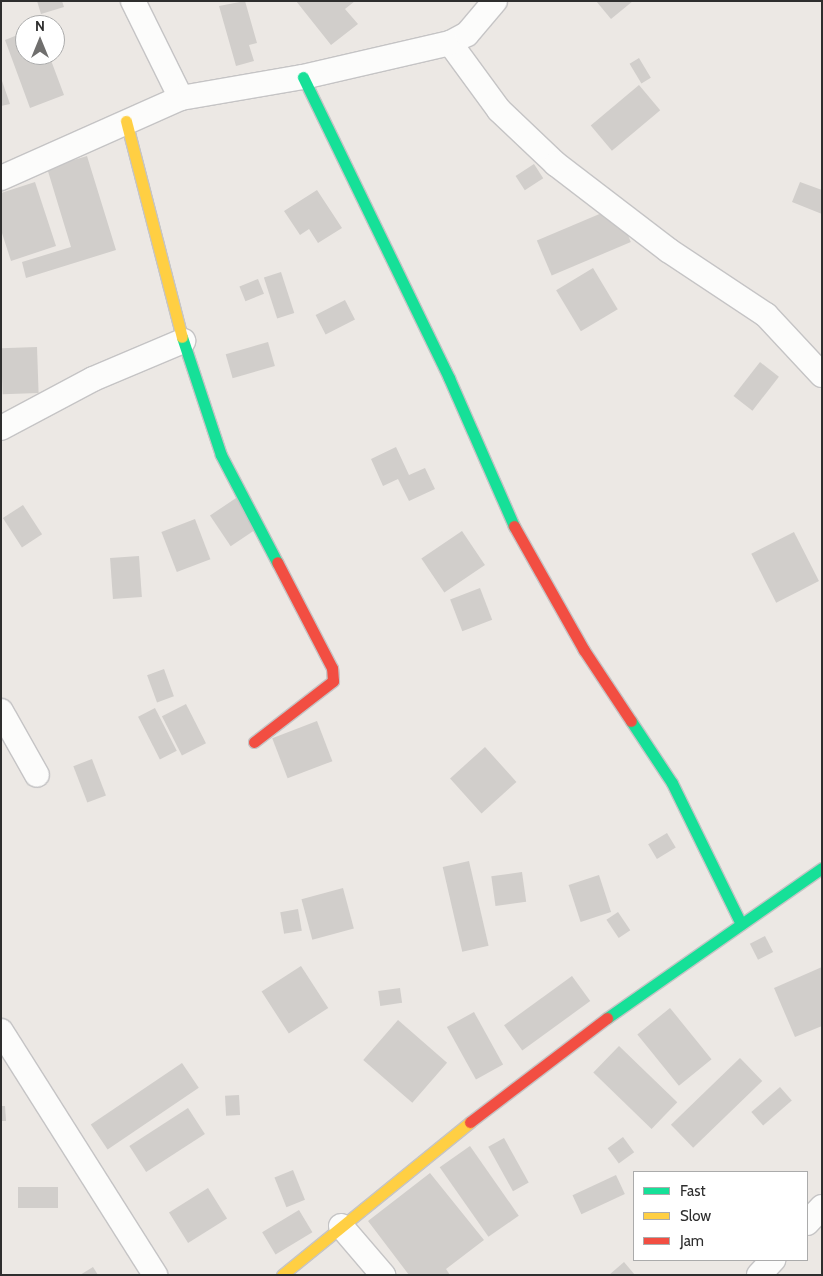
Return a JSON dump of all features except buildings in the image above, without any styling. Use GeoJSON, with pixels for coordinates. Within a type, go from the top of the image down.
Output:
{"type":"FeatureCollection","features":[{"type":"Feature","properties":{"kind":"street"},"geometry":{"type":"LineString","coordinates":[[133,1],[181,98]]}},
{"type":"Feature","properties":{"kind":"street"},"geometry":{"type":"LineString","coordinates":[[1,178],[126,120],[181,98],[303,77],[450,43],[467,34],[495,1]]}},
{"type":"Feature","properties":{"kind":"street"},"geometry":{"type":"LineString","coordinates":[[450,43],[499,110],[556,164],[668,250],[766,315],[822,376]]}},
{"type":"Feature","properties":{"kind":"street"},"geometry":{"type":"LineString","coordinates":[[303,77],[449,378],[515,527],[584,650],[672,783],[741,924]]}},
{"type":"Feature","properties":{"kind":"street"},"geometry":{"type":"LineString","coordinates":[[126,120],[183,341],[221,455],[332,668],[333,681],[323,692],[254,742]]}},
{"type":"Feature","properties":{"kind":"street"},"geometry":{"type":"LineString","coordinates":[[1,428],[93,379],[183,341]]}},
{"type":"Feature","properties":{"kind":"street"},"geometry":{"type":"LineString","coordinates":[[1,711],[37,775]]}},
{"type":"Feature","properties":{"kind":"street"},"geometry":{"type":"LineString","coordinates":[[282,1275],[541,1064],[822,868]]}},
{"type":"Feature","properties":{"kind":"street"},"geometry":{"type":"LineString","coordinates":[[1,1031],[155,1275]]}},
{"type":"Feature","properties":{"kind":"street"},"geometry":{"type":"LineString","coordinates":[[808,1222],[822,1207]]}},
{"type":"Feature","properties":{"kind":"street"},"geometry":{"type":"LineString","coordinates":[[341,1226],[383,1275]]}},
{"type":"Feature","properties":{"kind":"street"},"geometry":{"type":"LineString","coordinates":[[759,1275],[772,1261]]}},
{"type":"Feature","properties":{"kind":"traffic: fast"},"geometry":{"type":"LineString","coordinates":[[303,77],[449,378],[514,526]]}},
{"type":"Feature","properties":{"kind":"traffic: fast"},"geometry":{"type":"LineString","coordinates":[[182,337],[221,455],[277,562]]}},
{"type":"Feature","properties":{"kind":"traffic: fast"},"geometry":{"type":"LineString","coordinates":[[631,721],[672,783],[741,924]]}},
{"type":"Feature","properties":{"kind":"traffic: fast"},"geometry":{"type":"LineString","coordinates":[[607,1018],[822,868]]}},
{"type":"Feature","properties":{"kind":"traffic: slow"},"geometry":{"type":"LineString","coordinates":[[126,121],[182,337]]}},
{"type":"Feature","properties":{"kind":"traffic: slow"},"geometry":{"type":"LineString","coordinates":[[282,1275],[470,1122]]}},
{"type":"Feature","properties":{"kind":"traffic: jam"},"geometry":{"type":"LineString","coordinates":[[514,526],[584,650],[631,721]]}},
{"type":"Feature","properties":{"kind":"traffic: jam"},"geometry":{"type":"LineString","coordinates":[[254,742],[333,681],[332,668],[277,562]]}},
{"type":"Feature","properties":{"kind":"traffic: jam"},"geometry":{"type":"LineString","coordinates":[[470,1122],[607,1018]]}}]}
